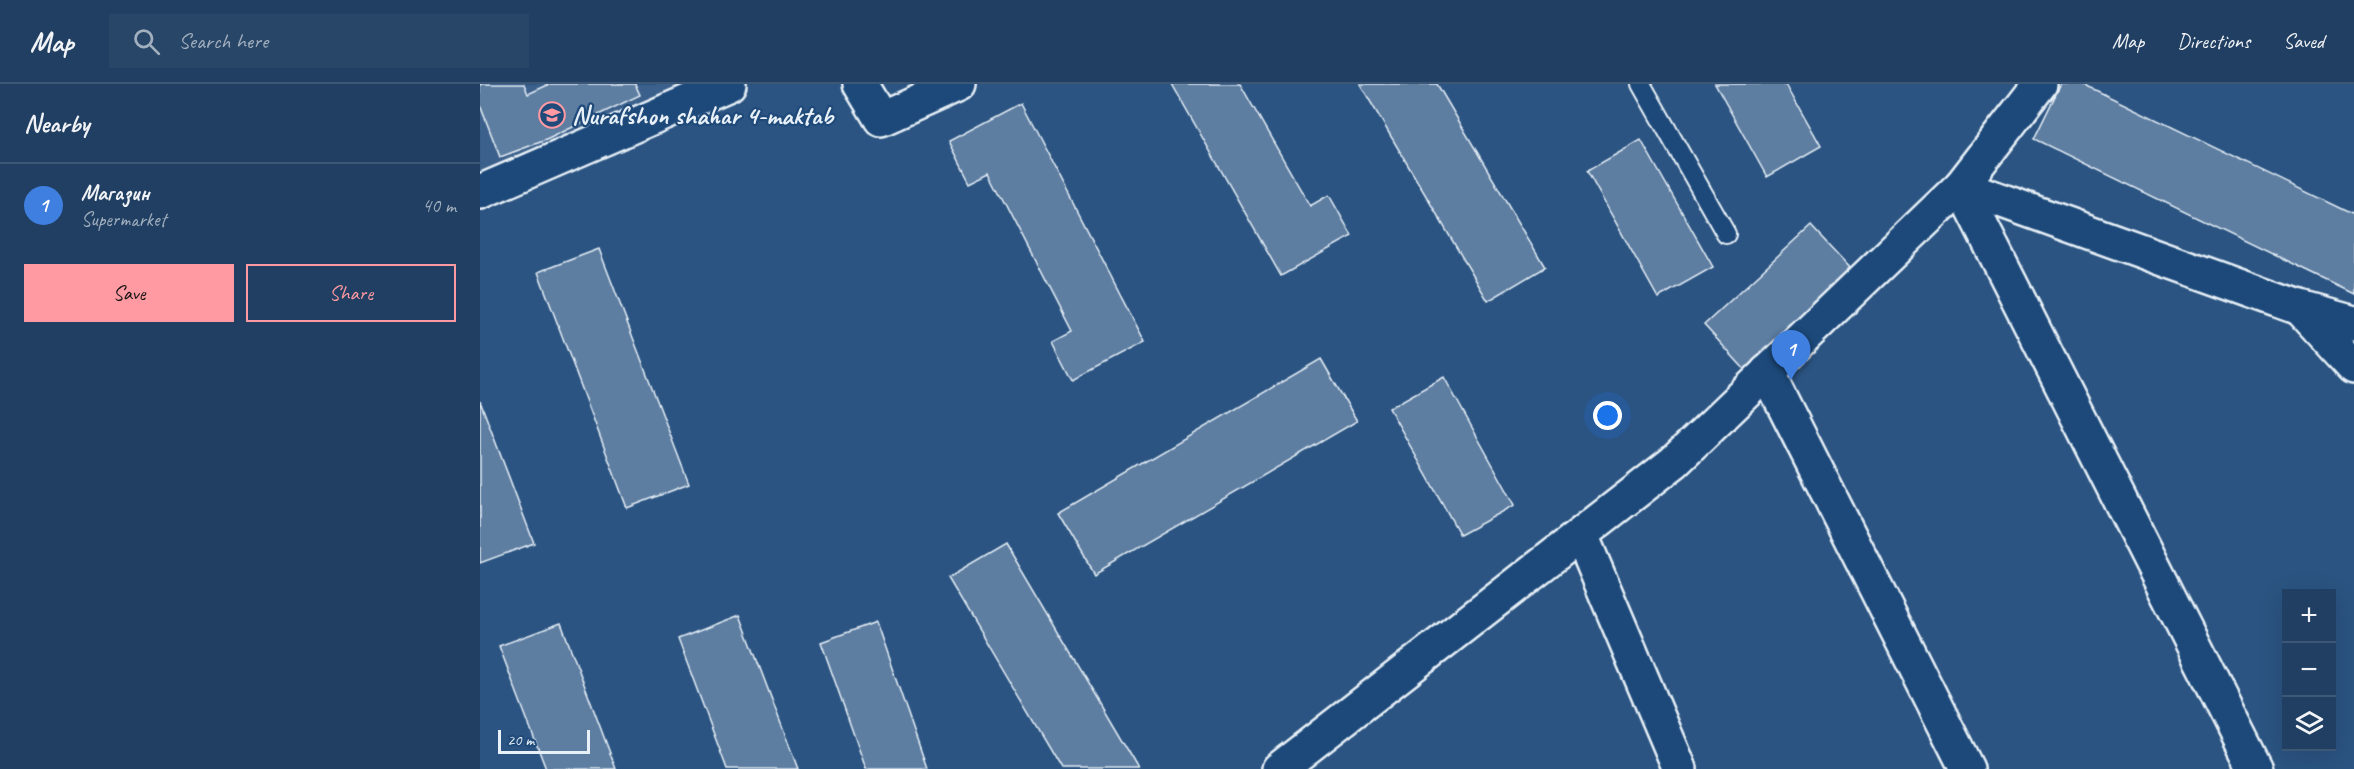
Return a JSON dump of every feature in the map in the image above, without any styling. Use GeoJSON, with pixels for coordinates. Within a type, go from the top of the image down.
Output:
{"type":"FeatureCollection","features":[{"type":"Feature","properties":{"kind":"street"},"geometry":{"type":"LineString","coordinates":[[480,192],[729,84]]}},
{"type":"Feature","properties":{"kind":"street"},"geometry":{"type":"LineString","coordinates":[[860,84],[881,119],[959,84]]}},
{"type":"Feature","properties":{"kind":"street"},"geometry":{"type":"LineString","coordinates":[[1279,769],[1674,462],[1961,186],[2040,84]]}},
{"type":"Feature","properties":{"kind":"street"},"geometry":{"type":"LineString","coordinates":[[1961,186],[2301,308],[2354,323]]}},
{"type":"Feature","properties":{"kind":"street"},"geometry":{"type":"LineString","coordinates":[[1961,186],[2256,769]]}},
{"type":"Feature","properties":{"kind":"street"},"geometry":{"type":"LineString","coordinates":[[2301,308],[2354,367]]}},
{"type":"Feature","properties":{"kind":"street"},"geometry":{"type":"LineString","coordinates":[[1767,372],[1967,769]]}},
{"type":"Feature","properties":{"kind":"street"},"geometry":{"type":"LineString","coordinates":[[1581,535],[1680,769]]}},
{"type":"Feature","properties":{"kind":"lane"},"geometry":{"type":"LineString","coordinates":[[1641,84],[1726,234]]}},
{"type":"Feature","properties":{"kind":"shaded area","name":"Nurafshon shahar 4-maktab"},"geometry":{"type":"Polygon","coordinates":[[[480,84],[690,84],[559,145],[480,173],[480,84]]]}},
{"type":"Feature","properties":{"kind":"building","name":"Nurafshon shahar 4-maktab"},"geometry":{"type":"Polygon","coordinates":[[[480,84],[524,84],[528,94],[550,84],[635,84],[640,95],[546,140],[500,157],[480,105],[480,84]]]}},
{"type":"Feature","properties":{"kind":"building"},"geometry":{"type":"Polygon","coordinates":[[[1172,84],[1240,84],[1310,206],[1329,195],[1352,236],[1281,276],[1172,84]]]}},
{"type":"Feature","properties":{"kind":"building"},"geometry":{"type":"Polygon","coordinates":[[[1360,84],[1437,84],[1545,267],[1488,301],[1360,84]]]}},
{"type":"Feature","properties":{"kind":"building"},"geometry":{"type":"Polygon","coordinates":[[[1715,84],[1786,84],[1821,146],[1767,177],[1715,84]]]}},
{"type":"Feature","properties":{"kind":"building"},"geometry":{"type":"Polygon","coordinates":[[[2061,84],[2083,84],[2354,215],[2354,294],[2034,139],[2061,84]]]}},
{"type":"Feature","properties":{"kind":"building"},"geometry":{"type":"Polygon","coordinates":[[[1021,103],[1145,342],[1073,380],[1053,341],[1072,331],[990,172],[970,182],[949,141],[1021,103]]]}},
{"type":"Feature","properties":{"kind":"building"},"geometry":{"type":"Polygon","coordinates":[[[1641,140],[1713,267],[1658,298],[1587,171],[1641,140]]]}},
{"type":"Feature","properties":{"kind":"building"},"geometry":{"type":"Polygon","coordinates":[[[1811,226],[1854,272],[1746,371],[1704,325],[1811,226]]]}},
{"type":"Feature","properties":{"kind":"building"},"geometry":{"type":"Polygon","coordinates":[[[599,249],[689,484],[627,508],[538,272],[599,249]]]}},
{"type":"Feature","properties":{"kind":"building"},"geometry":{"type":"Polygon","coordinates":[[[1321,359],[1357,421],[1094,574],[1058,513],[1321,359]]]}},
{"type":"Feature","properties":{"kind":"building"},"geometry":{"type":"Polygon","coordinates":[[[1444,377],[1515,505],[1460,535],[1389,408],[1444,377]]]}},
{"type":"Feature","properties":{"kind":"building"},"geometry":{"type":"Polygon","coordinates":[[[480,401],[534,543],[480,563],[480,401]]]}},
{"type":"Feature","properties":{"kind":"building"},"geometry":{"type":"Polygon","coordinates":[[[1006,544],[1139,769],[1061,769],[948,578],[1006,544]]]}},
{"type":"Feature","properties":{"kind":"building"},"geometry":{"type":"Polygon","coordinates":[[[740,615],[798,769],[727,769],[678,639],[740,615]]]}},
{"type":"Feature","properties":{"kind":"building"},"geometry":{"type":"Polygon","coordinates":[[[876,622],[927,769],[866,769],[821,642],[876,622]]]}},
{"type":"Feature","properties":{"kind":"building"},"geometry":{"type":"Polygon","coordinates":[[[561,623],[616,769],[546,769],[499,646],[561,623]]]}},
{"type":"Feature","properties":{"kind":"place","name":"Nurafshon shahar 4-maktab"},"geometry":{"type":"Point","coordinates":[552,115]}},
{"type":"Feature","properties":{"kind":"place","name":"Магазин"},"geometry":{"type":"Point","coordinates":[1791,380]}}]}
